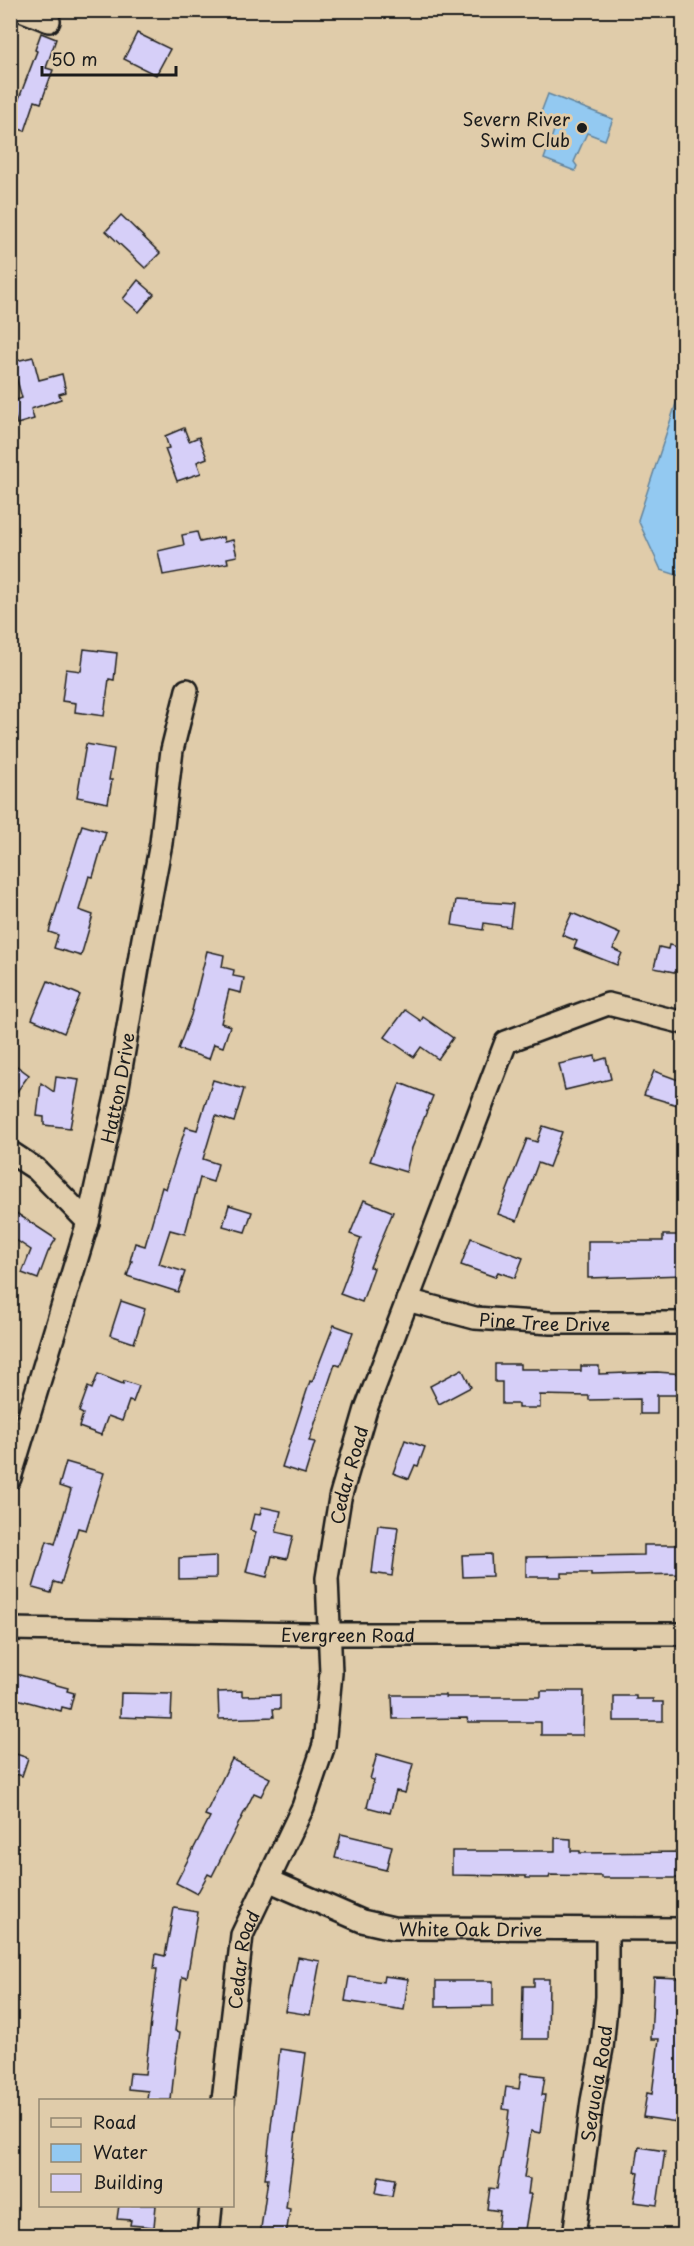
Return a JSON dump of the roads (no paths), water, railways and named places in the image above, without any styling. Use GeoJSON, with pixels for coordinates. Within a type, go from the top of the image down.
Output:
{"type":"FeatureCollection","features":[{"type":"Feature","properties":{"kind":"street"},"geometry":{"type":"LineString","coordinates":[[21,10],[49,21]]}},
{"type":"Feature","properties":{"kind":"street","name":"Hatton Drive"},"geometry":{"type":"LineString","coordinates":[[10,1478],[88,1222],[117,1092],[161,843],[172,750],[187,690]]}},
{"type":"Feature","properties":{"kind":"street","name":"Cedar Road"},"geometry":{"type":"LineString","coordinates":[[223,2099],[240,1944],[267,1880],[303,1807],[324,1745],[331,1673],[327,1578],[340,1498],[366,1409],[506,1042],[608,1004],[684,1023]]}},
{"type":"Feature","properties":{"kind":"street"},"geometry":{"type":"LineString","coordinates":[[10,1152],[36,1169],[88,1222]]}},
{"type":"Feature","properties":{"kind":"street","name":"Pine Tree Drive"},"geometry":{"type":"LineString","coordinates":[[407,1300],[475,1318],[550,1323],[684,1323]]}},
{"type":"Feature","properties":{"kind":"street","name":"Evergreen Road"},"geometry":{"type":"LineString","coordinates":[[10,1629],[330,1634],[684,1634]]}},
{"type":"Feature","properties":{"kind":"street","name":"White Oak Drive"},"geometry":{"type":"LineString","coordinates":[[267,1880],[362,1921],[393,1928],[684,1929]]}},
{"type":"Feature","properties":{"kind":"street","name":"Sequoia Road"},"geometry":{"type":"LineString","coordinates":[[574,2235],[592,2101],[602,2048],[607,1997],[607,1929]]}},
{"type":"Feature","properties":{"kind":"street"},"geometry":{"type":"LineString","coordinates":[[208,2235],[211,2207]]}},
{"type":"Feature","properties":{"kind":"water","name":"Severn River Swim Club"},"geometry":{"type":"Polygon","coordinates":[[[548,94],[613,119],[605,140],[587,133],[574,162],[577,166],[575,171],[544,159],[557,122],[540,115],[548,94]]]}},
{"type":"Feature","properties":{"kind":"water"},"geometry":{"type":"Polygon","coordinates":[[[683,382],[683,577],[661,570],[638,520],[683,382]]]}},
{"type":"Feature","properties":{"kind":"place","name":"Severn River Swim Club"},"geometry":{"type":"Point","coordinates":[582,128]}}]}
